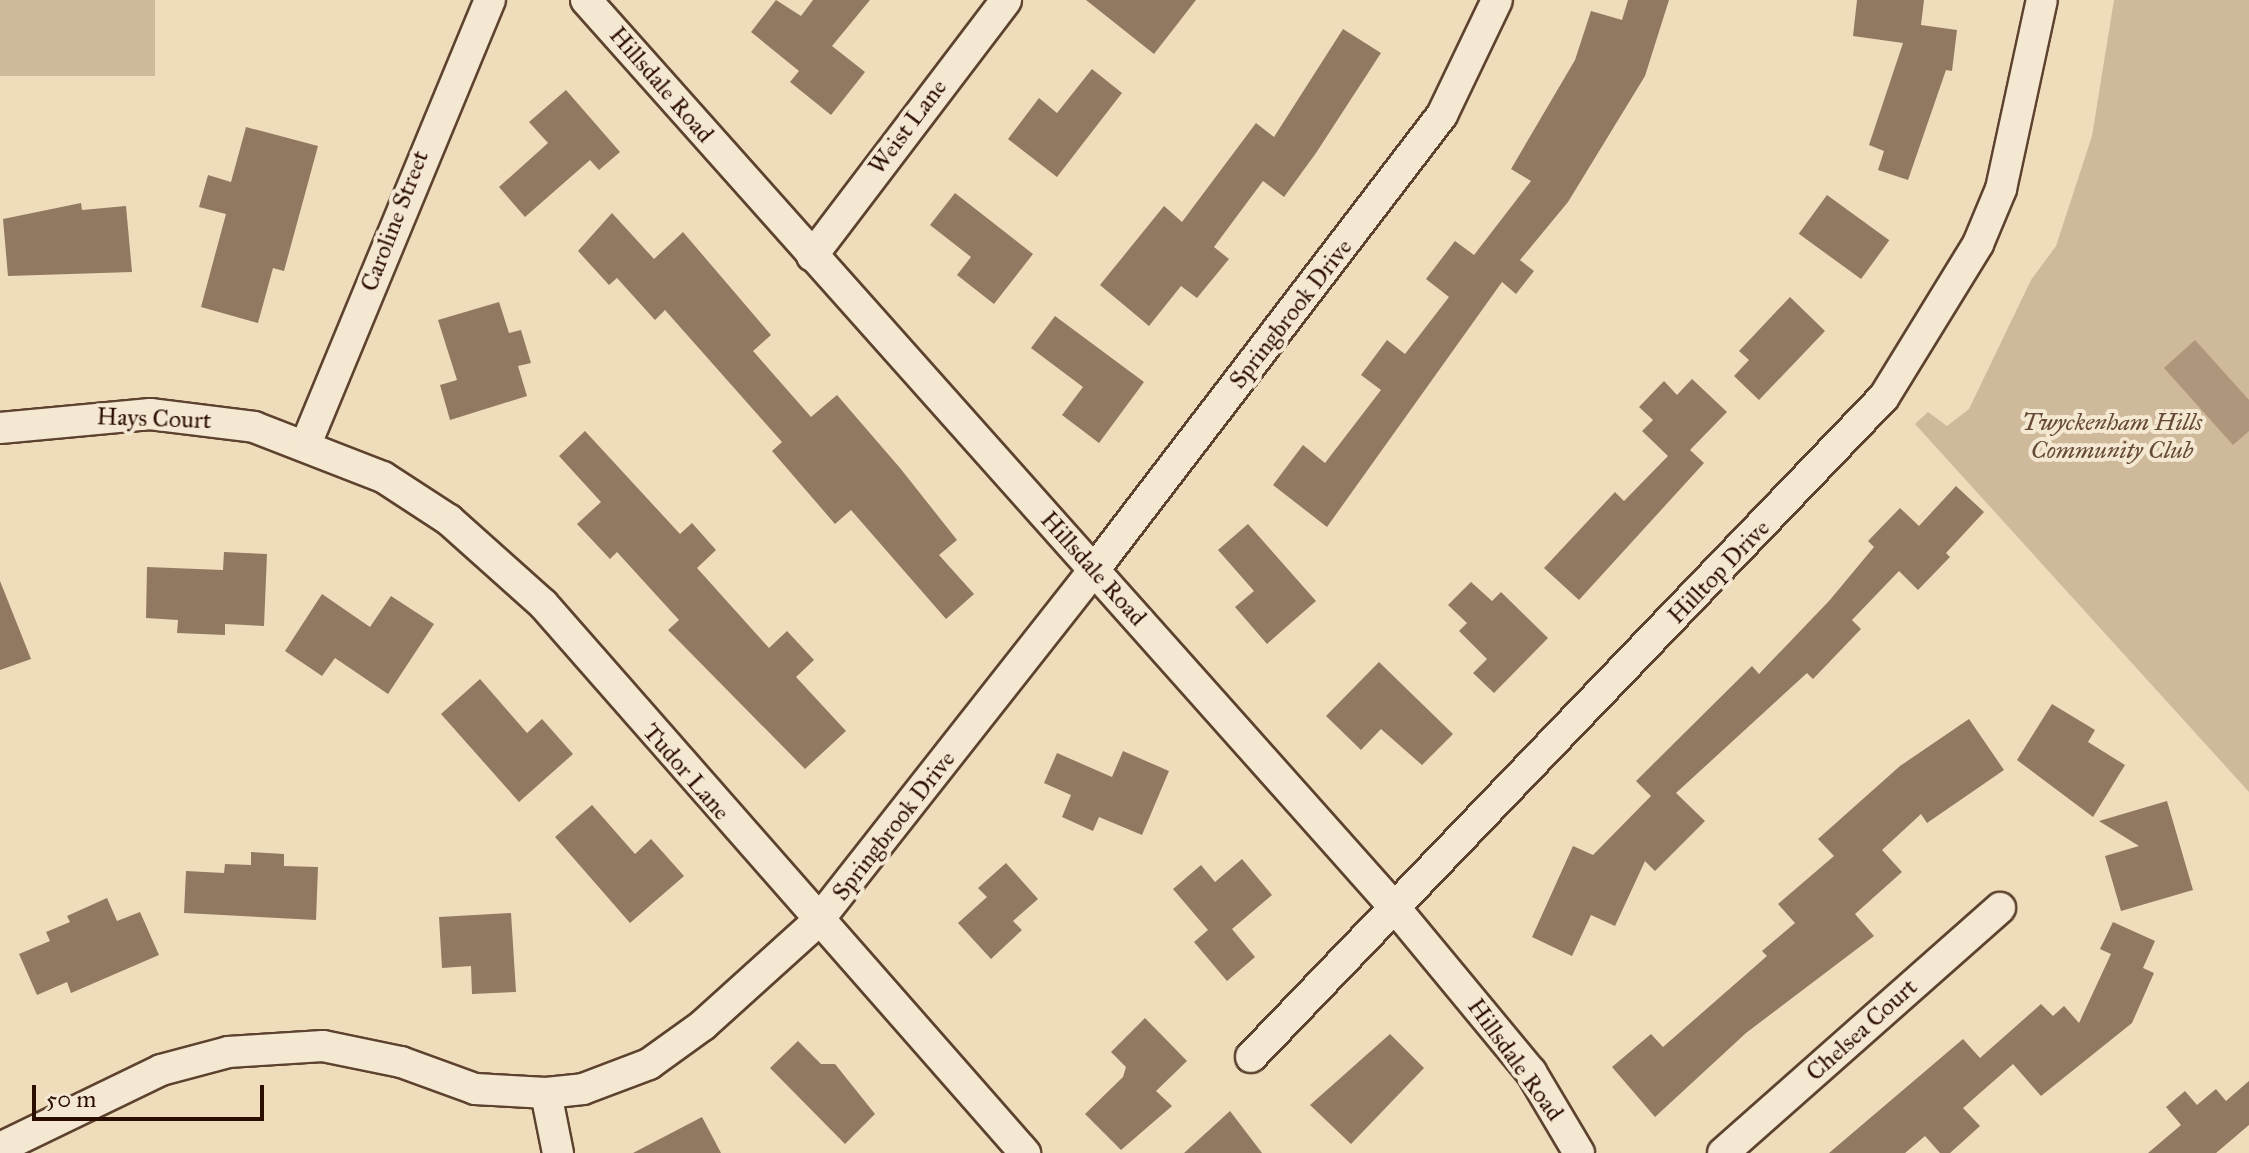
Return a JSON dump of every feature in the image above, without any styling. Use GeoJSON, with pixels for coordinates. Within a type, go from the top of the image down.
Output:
{"type":"FeatureCollection","features":[{"type":"Feature","properties":{"kind":"street","name":"Caroline Street"},"geometry":{"type":"LineString","coordinates":[[306,444],[490,0]]}},
{"type":"Feature","properties":{"kind":"street","name":"Hillsdale Road"},"geometry":{"type":"LineString","coordinates":[[586,0],[1396,909],[1531,1072],[1579,1153]]}},
{"type":"Feature","properties":{"kind":"street","name":"Weist Lane"},"geometry":{"type":"LineString","coordinates":[[812,256],[1006,0]]}},
{"type":"Feature","properties":{"kind":"street","name":"Springbrook Drive"},"geometry":{"type":"LineString","coordinates":[[0,1148],[161,1070],[243,1050],[323,1046],[401,1062],[475,1089],[546,1093],[583,1089],[649,1064],[817,922],[1094,570],[1442,115],[1497,0]]}},
{"type":"Feature","properties":{"kind":"street","name":"Hilltop Drive"},"geometry":{"type":"LineString","coordinates":[[1251,1057],[1847,442],[1901,372],[1978,244],[2001,189],[2042,0]]}},
{"type":"Feature","properties":{"kind":"street","name":"Hays Court"},"geometry":{"type":"LineString","coordinates":[[0,428],[150,414],[254,427],[306,444]]}},
{"type":"Feature","properties":{"kind":"street","name":"Tudor Lane"},"geometry":{"type":"LineString","coordinates":[[306,444],[383,477],[489,551],[1025,1153]]}},
{"type":"Feature","properties":{"kind":"street","name":"Chelsea Court"},"geometry":{"type":"LineString","coordinates":[[1723,1153],[2000,908]]}},
{"type":"Feature","properties":{"kind":"street"},"geometry":{"type":"LineString","coordinates":[[546,1093],[558,1153]]}},
{"type":"Feature","properties":{"kind":"green space"},"geometry":{"type":"Polygon","coordinates":[[[0,0],[155,0],[155,76],[0,76],[0,0]]]}},
{"type":"Feature","properties":{"kind":"green space","name":"Twyckenham Hills Community Club"},"geometry":{"type":"Polygon","coordinates":[[[2114,0],[2249,0],[2249,792],[1915,424],[1928,412],[1947,426],[1969,409],[2031,280],[2056,246],[2092,136],[2114,0]]]}},
{"type":"Feature","properties":{"kind":"shaded area"},"geometry":{"type":"Polygon","coordinates":[[[2195,340],[2249,400],[2249,431],[2233,445],[2164,368],[2195,340]]]}},
{"type":"Feature","properties":{"kind":"building"},"geometry":{"type":"Polygon","coordinates":[[[776,0],[801,16],[813,0],[870,0],[832,46],[865,72],[831,115],[790,82],[799,71],[751,32],[776,0]]]}},
{"type":"Feature","properties":{"kind":"building"},"geometry":{"type":"Polygon","coordinates":[[[1086,0],[1196,0],[1154,54],[1086,0]]]}},
{"type":"Feature","properties":{"kind":"building"},"geometry":{"type":"Polygon","coordinates":[[[1628,0],[1669,0],[1645,76],[1568,202],[1520,260],[1534,271],[1516,294],[1502,282],[1327,527],[1273,485],[1303,445],[1325,463],[1381,390],[1361,375],[1387,340],[1405,354],[1449,297],[1426,279],[1455,241],[1474,255],[1531,181],[1511,169],[1575,60],[1591,11],[1622,20],[1628,0]]]}},
{"type":"Feature","properties":{"kind":"building"},"geometry":{"type":"Polygon","coordinates":[[[1857,0],[1924,0],[1921,25],[1957,30],[1952,71],[1946,70],[1908,180],[1878,170],[1884,151],[1869,145],[1903,43],[1853,36],[1857,0]]]}},
{"type":"Feature","properties":{"kind":"building"},"geometry":{"type":"Polygon","coordinates":[[[1343,29],[1381,53],[1316,153],[1284,197],[1263,181],[1214,247],[1229,259],[1197,298],[1181,286],[1149,326],[1100,285],[1164,206],[1182,222],[1256,123],[1274,137],[1343,29]]]}},
{"type":"Feature","properties":{"kind":"building"},"geometry":{"type":"Polygon","coordinates":[[[1092,69],[1122,93],[1057,177],[1008,139],[1039,98],[1057,113],[1092,69]]]}},
{"type":"Feature","properties":{"kind":"building"},"geometry":{"type":"Polygon","coordinates":[[[566,90],[620,152],[599,170],[590,160],[525,217],[499,187],[548,143],[529,122],[566,90]]]}},
{"type":"Feature","properties":{"kind":"building"},"geometry":{"type":"Polygon","coordinates":[[[246,127],[318,146],[284,271],[273,268],[258,323],[201,307],[226,214],[199,207],[208,175],[231,182],[246,127]]]}},
{"type":"Feature","properties":{"kind":"building"},"geometry":{"type":"Polygon","coordinates":[[[955,193],[1033,254],[994,304],[957,275],[971,257],[930,225],[955,193]]]}},
{"type":"Feature","properties":{"kind":"building"},"geometry":{"type":"Polygon","coordinates":[[[1827,195],[1889,240],[1861,279],[1799,234],[1827,195]]]}},
{"type":"Feature","properties":{"kind":"building"},"geometry":{"type":"Polygon","coordinates":[[[81,203],[82,210],[126,206],[132,272],[8,276],[3,219],[81,203]]]}},
{"type":"Feature","properties":{"kind":"building"},"geometry":{"type":"Polygon","coordinates":[[[612,213],[654,259],[683,232],[771,335],[753,351],[811,417],[837,395],[900,468],[957,540],[939,555],[974,594],[946,619],[851,510],[835,524],[772,451],[782,442],[665,310],[655,320],[617,278],[609,285],[578,251],[612,213]]]}},
{"type":"Feature","properties":{"kind":"building"},"geometry":{"type":"Polygon","coordinates":[[[1790,297],[1825,331],[1759,400],[1734,376],[1749,360],[1739,351],[1790,297]]]}},
{"type":"Feature","properties":{"kind":"building"},"geometry":{"type":"Polygon","coordinates":[[[499,302],[509,333],[521,330],[531,363],[518,366],[527,396],[450,420],[440,385],[457,380],[438,320],[499,302]]]}},
{"type":"Feature","properties":{"kind":"building"},"geometry":{"type":"Polygon","coordinates":[[[1055,316],[1144,382],[1099,443],[1062,415],[1083,387],[1031,348],[1055,316]]]}},
{"type":"Feature","properties":{"kind":"building"},"geometry":{"type":"Polygon","coordinates":[[[1692,379],[1727,412],[1690,450],[1704,463],[1579,600],[1544,568],[1615,492],[1624,501],[1668,456],[1642,431],[1653,420],[1639,407],[1664,381],[1677,395],[1692,379]]]}},
{"type":"Feature","properties":{"kind":"building"},"geometry":{"type":"Polygon","coordinates":[[[585,431],[680,534],[692,523],[716,550],[697,568],[769,648],[787,631],[814,660],[796,677],[846,731],[805,769],[668,630],[679,620],[617,552],[610,559],[577,524],[601,502],[559,456],[585,431]]]}},
{"type":"Feature","properties":{"kind":"building"},"geometry":{"type":"Polygon","coordinates":[[[1956,486],[1984,512],[1946,553],[1950,557],[1918,590],[1899,571],[1852,620],[1861,629],[1813,679],[1807,673],[1676,793],[1705,821],[1655,871],[1645,861],[1615,926],[1591,915],[1572,956],[1532,937],[1573,846],[1593,855],[1651,796],[1636,781],[1752,666],[1759,674],[1829,601],[1874,547],[1868,541],[1900,508],[1919,526],[1956,486]]]}},
{"type":"Feature","properties":{"kind":"building"},"geometry":{"type":"Polygon","coordinates":[[[1248,524],[1316,601],[1267,644],[1235,607],[1254,591],[1218,550],[1248,524]]]}},
{"type":"Feature","properties":{"kind":"building"},"geometry":{"type":"Polygon","coordinates":[[[224,552],[267,554],[264,626],[225,624],[225,635],[177,633],[178,620],[146,618],[147,567],[223,570],[224,552]]]}},
{"type":"Feature","properties":{"kind":"building"},"geometry":{"type":"Polygon","coordinates":[[[0,581],[31,659],[0,670],[0,581]]]}},
{"type":"Feature","properties":{"kind":"building"},"geometry":{"type":"Polygon","coordinates":[[[1471,582],[1492,601],[1501,592],[1548,638],[1494,693],[1473,673],[1487,659],[1459,631],[1467,623],[1448,605],[1471,582]]]}},
{"type":"Feature","properties":{"kind":"building"},"geometry":{"type":"Polygon","coordinates":[[[322,594],[370,627],[391,596],[434,624],[388,694],[335,658],[322,676],[285,651],[322,594]]]}},
{"type":"Feature","properties":{"kind":"building"},"geometry":{"type":"Polygon","coordinates":[[[1379,662],[1453,734],[1422,765],[1381,729],[1361,750],[1326,716],[1379,662]]]}},
{"type":"Feature","properties":{"kind":"building"},"geometry":{"type":"Polygon","coordinates":[[[480,679],[527,733],[542,719],[573,754],[519,802],[441,714],[480,679]]]}},
{"type":"Feature","properties":{"kind":"building"},"geometry":{"type":"Polygon","coordinates":[[[2052,704],[2095,730],[2088,742],[2125,765],[2093,817],[2017,760],[2052,704]]]}},
{"type":"Feature","properties":{"kind":"building"},"geometry":{"type":"Polygon","coordinates":[[[1969,719],[2004,770],[1927,823],[1921,814],[1882,850],[1902,872],[1855,914],[1874,936],[1746,1033],[1655,1117],[1612,1067],[1651,1034],[1663,1047],[1767,956],[1762,951],[1795,923],[1778,904],[1834,856],[1818,839],[1900,766],[1969,719]]]}},
{"type":"Feature","properties":{"kind":"building"},"geometry":{"type":"Polygon","coordinates":[[[1123,751],[1169,771],[1142,835],[1099,817],[1093,831],[1062,817],[1071,795],[1044,783],[1057,753],[1112,777],[1123,751]]]}},
{"type":"Feature","properties":{"kind":"building"},"geometry":{"type":"Polygon","coordinates":[[[2167,801],[2193,890],[2121,911],[2105,856],[2139,846],[2099,821],[2167,801]]]}},
{"type":"Feature","properties":{"kind":"building"},"geometry":{"type":"Polygon","coordinates":[[[592,805],[635,854],[651,839],[684,876],[630,923],[555,837],[592,805]]]}},
{"type":"Feature","properties":{"kind":"building"},"geometry":{"type":"Polygon","coordinates":[[[251,852],[284,854],[284,866],[318,867],[316,920],[184,913],[186,871],[224,873],[225,864],[251,865],[251,852]]]}},
{"type":"Feature","properties":{"kind":"building"},"geometry":{"type":"Polygon","coordinates":[[[1242,859],[1272,895],[1232,929],[1255,957],[1227,981],[1194,942],[1208,930],[1173,889],[1201,865],[1215,882],[1242,859]]]}},
{"type":"Feature","properties":{"kind":"building"},"geometry":{"type":"Polygon","coordinates":[[[1006,863],[1038,899],[1013,921],[1022,930],[991,959],[958,923],[987,897],[978,888],[1006,863]]]}},
{"type":"Feature","properties":{"kind":"building"},"geometry":{"type":"Polygon","coordinates":[[[107,898],[117,921],[140,912],[159,955],[71,993],[67,982],[37,995],[19,954],[50,941],[46,932],[70,922],[67,916],[107,898]]]}},
{"type":"Feature","properties":{"kind":"building"},"geometry":{"type":"Polygon","coordinates":[[[511,913],[516,992],[472,994],[471,966],[442,968],[439,917],[511,913]]]}},
{"type":"Feature","properties":{"kind":"building"},"geometry":{"type":"Polygon","coordinates":[[[2113,922],[2155,941],[2143,968],[2154,973],[2132,1023],[2041,1096],[2013,1064],[1963,1108],[1980,1126],[1950,1153],[1940,1153],[1925,1136],[1905,1153],[1829,1153],[1963,1039],[1980,1058],[2041,1004],[2053,1016],[2064,1006],[2079,1023],[2111,954],[2100,949],[2113,922]]]}},
{"type":"Feature","properties":{"kind":"building"},"geometry":{"type":"Polygon","coordinates":[[[1145,1018],[1187,1061],[1156,1091],[1172,1106],[1121,1150],[1085,1114],[1123,1077],[1126,1067],[1111,1052],[1145,1018]]]}},
{"type":"Feature","properties":{"kind":"building"},"geometry":{"type":"Polygon","coordinates":[[[1390,1034],[1424,1068],[1351,1144],[1310,1105],[1390,1034]]]}},
{"type":"Feature","properties":{"kind":"building"},"geometry":{"type":"Polygon","coordinates":[[[798,1041],[821,1064],[835,1064],[875,1114],[845,1144],[770,1068],[798,1041]]]}},
{"type":"Feature","properties":{"kind":"building"},"geometry":{"type":"Polygon","coordinates":[[[2249,1081],[2249,1125],[2216,1153],[2148,1153],[2181,1125],[2166,1107],[2185,1091],[2197,1105],[2216,1089],[2226,1101],[2249,1081]]]}},
{"type":"Feature","properties":{"kind":"building"},"geometry":{"type":"Polygon","coordinates":[[[1230,1111],[1262,1153],[1184,1153],[1230,1111]]]}},
{"type":"Feature","properties":{"kind":"building"},"geometry":{"type":"Polygon","coordinates":[[[702,1117],[721,1153],[633,1153],[702,1117]]]}}]}
